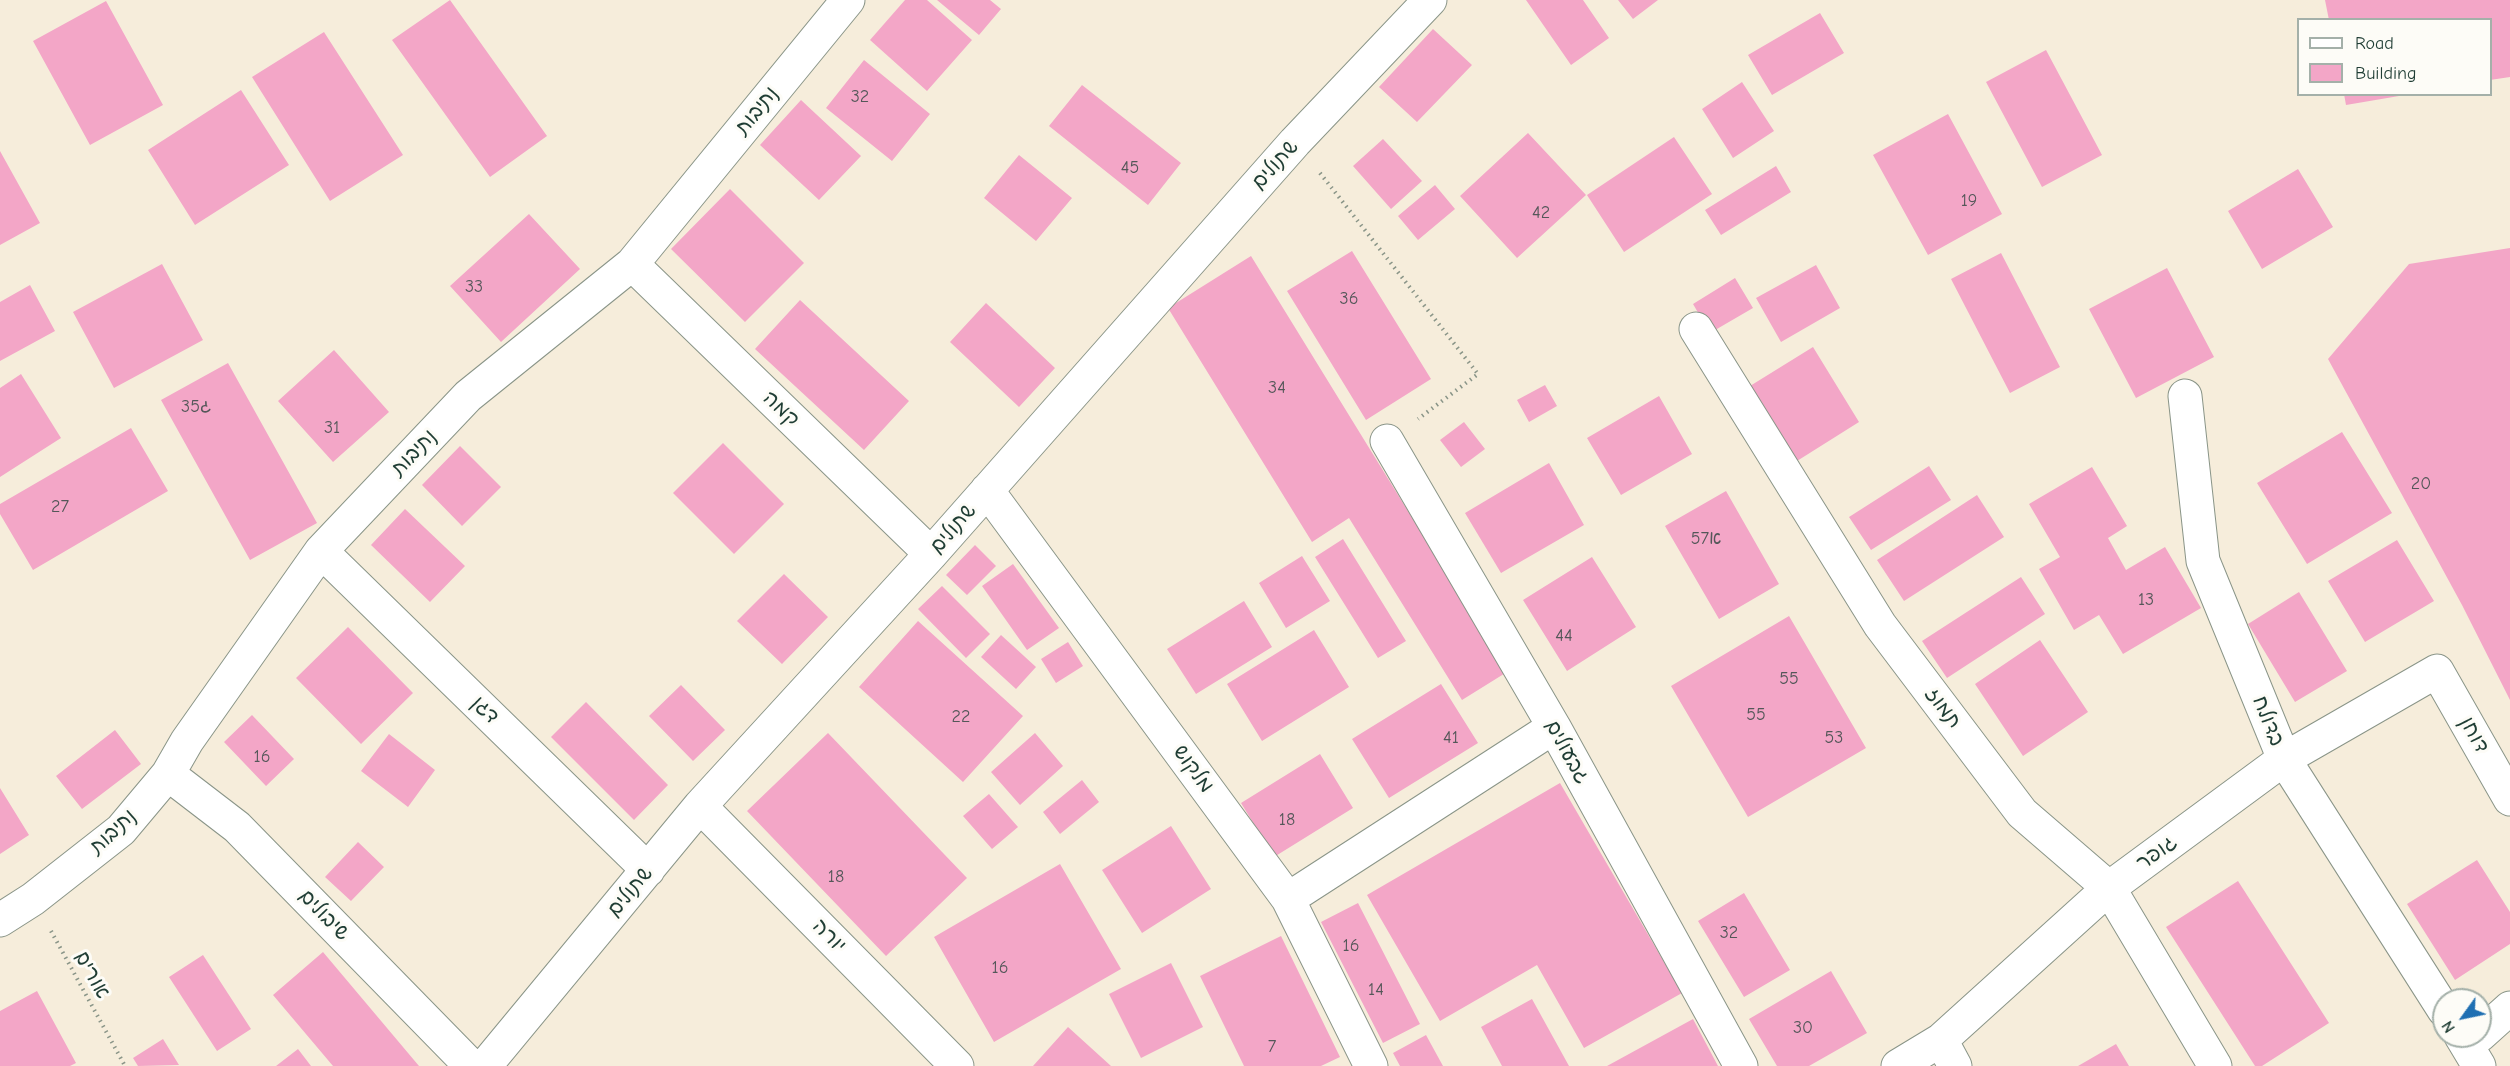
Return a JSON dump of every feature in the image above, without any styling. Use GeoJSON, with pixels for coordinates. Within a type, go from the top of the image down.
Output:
{"type":"FeatureCollection","features":[{"type":"Feature","properties":{"kind":"street","name":"נתיבות"},"geometry":{"type":"LineString","coordinates":[[0,920],[33,899],[121,830],[168,774],[187,741],[321,551],[468,396],[632,264],[848,0]]}},
{"type":"Feature","properties":{"kind":"street","name":"שתולים"},"geometry":{"type":"LineString","coordinates":[[485,1066],[700,806],[931,554],[1295,142],[1430,0]]}},
{"type":"Feature","properties":{"kind":"street","name":"קמה"},"geometry":{"type":"LineString","coordinates":[[632,264],[931,554]]}},
{"type":"Feature","properties":{"kind":"street","name":"תמוז"},"geometry":{"type":"LineString","coordinates":[[1696,329],[1880,624],[2022,813],[2109,888],[2215,1066]]}},
{"type":"Feature","properties":{"kind":"street","name":"בדולח"},"geometry":{"type":"LineString","coordinates":[[2186,396],[2203,561],[2284,759],[2432,991]]}},
{"type":"Feature","properties":{"kind":"street","name":"גבעולים"},"geometry":{"type":"LineString","coordinates":[[1388,441],[1554,727],[1741,1066]]}},
{"type":"Feature","properties":{"kind":"street","name":"מלקוש"},"geometry":{"type":"LineString","coordinates":[[987,490],[1288,899],[1371,1066]]}},
{"type":"Feature","properties":{"kind":"street","name":"דגן"},"geometry":{"type":"LineString","coordinates":[[321,551],[648,870]]}},
{"type":"Feature","properties":{"kind":"street","name":"גופר"},"geometry":{"type":"LineString","coordinates":[[1898,1066],[1948,1053],[2109,888],[2284,759],[2438,671]]}},
{"type":"Feature","properties":{"kind":"street","name":"דוחן"},"geometry":{"type":"LineString","coordinates":[[2438,671],[2510,799]]}},
{"type":"Feature","properties":{"kind":"street"},"geometry":{"type":"LineString","coordinates":[[1288,899],[1554,727]]}},
{"type":"Feature","properties":{"kind":"street","name":"שיבולים"},"geometry":{"type":"LineString","coordinates":[[168,774],[237,827],[471,1066]]}},
{"type":"Feature","properties":{"kind":"street","name":"יורה"},"geometry":{"type":"LineString","coordinates":[[700,806],[957,1066]]}},
{"type":"Feature","properties":{"kind":"street"},"geometry":{"type":"LineString","coordinates":[[2492,1026],[2510,1008]]}},
{"type":"Feature","properties":{"kind":"path"},"geometry":{"type":"LineString","coordinates":[[1295,142],[1478,374],[1388,441]]}},
{"type":"Feature","properties":{"kind":"path","name":"אורים"},"geometry":{"type":"LineString","coordinates":[[33,899],[125,1066]]}},
{"type":"Feature","properties":{"kind":"building"},"geometry":{"type":"Polygon","coordinates":[[[450,0],[547,136],[490,177],[392,40],[450,0]]]}},
{"type":"Feature","properties":{"kind":"building"},"geometry":{"type":"Polygon","coordinates":[[[905,0],[927,0],[972,40],[927,91],[870,40],[905,0]]]}},
{"type":"Feature","properties":{"kind":"building"},"geometry":{"type":"Polygon","coordinates":[[[937,0],[990,0],[1001,9],[979,35],[937,0]]]}},
{"type":"Feature","properties":{"kind":"building"},"geometry":{"type":"Polygon","coordinates":[[[1526,0],[1583,0],[1609,38],[1571,65],[1526,0]]]}},
{"type":"Feature","properties":{"kind":"building"},"geometry":{"type":"Polygon","coordinates":[[[1618,0],[1658,0],[1633,19],[1618,0]]]}},
{"type":"Feature","properties":{"kind":"building"},"geometry":{"type":"Polygon","coordinates":[[[2325,0],[2510,0],[2510,77],[2492,80],[2492,18],[2329,18],[2325,0]]]}},
{"type":"Feature","properties":{"kind":"building"},"geometry":{"type":"Polygon","coordinates":[[[106,1],[163,105],[90,145],[33,41],[106,1]]]}},
{"type":"Feature","properties":{"kind":"building"},"geometry":{"type":"Polygon","coordinates":[[[1820,13],[1844,53],[1772,95],[1748,55],[1820,13]]]}},
{"type":"Feature","properties":{"kind":"building"},"geometry":{"type":"Polygon","coordinates":[[[1433,29],[1472,65],[1417,122],[1379,87],[1433,29]]]}},
{"type":"Feature","properties":{"kind":"building"},"geometry":{"type":"Polygon","coordinates":[[[324,32],[403,155],[330,201],[252,77],[324,32]]]}},
{"type":"Feature","properties":{"kind":"building"},"geometry":{"type":"Polygon","coordinates":[[[2046,50],[2102,155],[2042,187],[1986,82],[2046,50]]]}},
{"type":"Feature","properties":{"kind":"building"},"geometry":{"type":"Polygon","coordinates":[[[864,60],[930,114],[892,161],[826,108],[864,60]]]}},
{"type":"Feature","properties":{"kind":"building"},"geometry":{"type":"Polygon","coordinates":[[[1742,82],[1774,131],[1733,158],[1702,109],[1742,82]]]}},
{"type":"Feature","properties":{"kind":"building"},"geometry":{"type":"Polygon","coordinates":[[[1082,85],[1181,163],[1148,205],[1049,126],[1082,85]]]}},
{"type":"Feature","properties":{"kind":"building"},"geometry":{"type":"Polygon","coordinates":[[[241,90],[289,165],[195,225],[148,150],[241,90]]]}},
{"type":"Feature","properties":{"kind":"building"},"geometry":{"type":"Polygon","coordinates":[[[2344,96],[2399,96],[2346,105],[2344,96]]]}},
{"type":"Feature","properties":{"kind":"building"},"geometry":{"type":"Polygon","coordinates":[[[801,100],[861,156],[819,200],[760,145],[801,100]]]}},
{"type":"Feature","properties":{"kind":"building"},"geometry":{"type":"Polygon","coordinates":[[[1948,114],[2002,214],[1928,255],[1873,155],[1948,114]]]}},
{"type":"Feature","properties":{"kind":"building"},"geometry":{"type":"Polygon","coordinates":[[[1528,133],[1586,195],[1517,258],[1460,196],[1528,133]]]}},
{"type":"Feature","properties":{"kind":"building"},"geometry":{"type":"Polygon","coordinates":[[[1674,137],[1712,194],[1624,252],[1587,195],[1674,137]]]}},
{"type":"Feature","properties":{"kind":"building"},"geometry":{"type":"Polygon","coordinates":[[[1383,139],[1422,181],[1391,209],[1353,166],[1383,139]]]}},
{"type":"Feature","properties":{"kind":"building"},"geometry":{"type":"Polygon","coordinates":[[[0,151],[40,223],[0,245],[0,151]]]}},
{"type":"Feature","properties":{"kind":"building"},"geometry":{"type":"Polygon","coordinates":[[[1019,155],[1072,198],[1036,241],[984,198],[1019,155]]]}},
{"type":"Feature","properties":{"kind":"building"},"geometry":{"type":"Polygon","coordinates":[[[1776,166],[1791,192],[1721,235],[1705,210],[1776,166]]]}},
{"type":"Feature","properties":{"kind":"building"},"geometry":{"type":"Polygon","coordinates":[[[2298,169],[2333,227],[2262,269],[2228,211],[2298,169]]]}},
{"type":"Feature","properties":{"kind":"building"},"geometry":{"type":"Polygon","coordinates":[[[1435,185],[1455,209],[1418,240],[1398,216],[1435,185]]]}},
{"type":"Feature","properties":{"kind":"building"},"geometry":{"type":"Polygon","coordinates":[[[730,189],[804,263],[745,322],[671,249],[730,189]]]}},
{"type":"Feature","properties":{"kind":"building"},"geometry":{"type":"Polygon","coordinates":[[[529,214],[580,269],[501,342],[450,286],[529,214]]]}},
{"type":"Feature","properties":{"kind":"building"},"geometry":{"type":"Polygon","coordinates":[[[2510,248],[2510,700],[2462,605],[2328,359],[2409,264],[2510,248]]]}},
{"type":"Feature","properties":{"kind":"building"},"geometry":{"type":"Polygon","coordinates":[[[1352,251],[1431,379],[1366,420],[1287,291],[1352,251]]]}},
{"type":"Feature","properties":{"kind":"building"},"geometry":{"type":"Polygon","coordinates":[[[2001,253],[2060,367],[2010,393],[1951,279],[2001,253]]]}},
{"type":"Feature","properties":{"kind":"building"},"geometry":{"type":"Polygon","coordinates":[[[1251,256],[1507,672],[1462,700],[1349,518],[1312,542],[1168,308],[1251,256]]]}},
{"type":"Feature","properties":{"kind":"building"},"geometry":{"type":"Polygon","coordinates":[[[162,264],[203,340],[114,388],[73,312],[162,264]]]}},
{"type":"Feature","properties":{"kind":"building"},"geometry":{"type":"Polygon","coordinates":[[[1816,265],[1840,308],[1781,342],[1756,298],[1816,265]]]}},
{"type":"Feature","properties":{"kind":"building"},"geometry":{"type":"Polygon","coordinates":[[[2167,268],[2214,357],[2136,398],[2089,309],[2167,268]]]}},
{"type":"Feature","properties":{"kind":"building"},"geometry":{"type":"Polygon","coordinates":[[[1735,278],[1753,308],[1710,333],[1693,304],[1735,278]]]}},
{"type":"Feature","properties":{"kind":"building"},"geometry":{"type":"Polygon","coordinates":[[[30,285],[55,331],[0,361],[0,302],[30,285]]]}},
{"type":"Feature","properties":{"kind":"building"},"geometry":{"type":"Polygon","coordinates":[[[800,300],[909,401],[864,450],[755,349],[800,300]]]}},
{"type":"Feature","properties":{"kind":"building"},"geometry":{"type":"Polygon","coordinates":[[[986,303],[1055,368],[1019,407],[950,342],[986,303]]]}},
{"type":"Feature","properties":{"kind":"building"},"geometry":{"type":"Polygon","coordinates":[[[1813,347],[1859,422],[1797,461],[1750,386],[1813,347]]]}},
{"type":"Feature","properties":{"kind":"building"},"geometry":{"type":"Polygon","coordinates":[[[334,350],[389,412],[333,462],[278,401],[334,350]]]}},
{"type":"Feature","properties":{"kind":"building"},"geometry":{"type":"Polygon","coordinates":[[[228,363],[317,523],[250,560],[161,400],[228,363]]]}},
{"type":"Feature","properties":{"kind":"building"},"geometry":{"type":"Polygon","coordinates":[[[21,374],[61,438],[0,477],[0,388],[21,374]]]}},
{"type":"Feature","properties":{"kind":"building"},"geometry":{"type":"Polygon","coordinates":[[[1545,385],[1557,406],[1529,422],[1517,400],[1545,385]]]}},
{"type":"Feature","properties":{"kind":"building"},"geometry":{"type":"Polygon","coordinates":[[[1659,396],[1692,454],[1621,495],[1587,438],[1659,396]]]}},
{"type":"Feature","properties":{"kind":"building"},"geometry":{"type":"Polygon","coordinates":[[[1464,422],[1485,449],[1461,467],[1440,440],[1464,422]]]}},
{"type":"Feature","properties":{"kind":"building"},"geometry":{"type":"Polygon","coordinates":[[[131,428],[168,491],[33,570],[0,514],[0,504],[131,428]]]}},
{"type":"Feature","properties":{"kind":"building"},"geometry":{"type":"Polygon","coordinates":[[[2342,432],[2392,513],[2307,564],[2257,483],[2342,432]]]}},
{"type":"Feature","properties":{"kind":"building"},"geometry":{"type":"Polygon","coordinates":[[[723,443],[784,504],[734,554],[673,493],[723,443]]]}},
{"type":"Feature","properties":{"kind":"building"},"geometry":{"type":"Polygon","coordinates":[[[460,446],[501,487],[462,526],[422,485],[460,446]]]}},
{"type":"Feature","properties":{"kind":"building"},"geometry":{"type":"Polygon","coordinates":[[[1549,463],[1584,525],[1501,573],[1465,513],[1549,463]]]}},
{"type":"Feature","properties":{"kind":"building"},"geometry":{"type":"Polygon","coordinates":[[[1929,466],[1951,500],[1871,550],[1849,517],[1929,466]]]}},
{"type":"Feature","properties":{"kind":"building"},"geometry":{"type":"Polygon","coordinates":[[[2092,467],[2127,526],[2108,538],[2126,570],[2165,547],[2201,608],[2123,654],[2099,615],[2074,630],[2039,569],[2060,557],[2029,504],[2092,467]]]}},
{"type":"Feature","properties":{"kind":"building"},"geometry":{"type":"Polygon","coordinates":[[[1726,491],[1779,584],[1719,619],[1665,526],[1726,491]]]}},
{"type":"Feature","properties":{"kind":"building"},"geometry":{"type":"Polygon","coordinates":[[[1977,495],[2004,537],[1904,601],[1877,560],[1977,495]]]}},
{"type":"Feature","properties":{"kind":"building"},"geometry":{"type":"Polygon","coordinates":[[[405,509],[465,566],[430,602],[371,545],[405,509]]]}},
{"type":"Feature","properties":{"kind":"building"},"geometry":{"type":"Polygon","coordinates":[[[1343,539],[1406,641],[1378,658],[1315,557],[1343,539]]]}},
{"type":"Feature","properties":{"kind":"building"},"geometry":{"type":"Polygon","coordinates":[[[2397,540],[2434,601],[2365,642],[2328,581],[2397,540]]]}},
{"type":"Feature","properties":{"kind":"building"},"geometry":{"type":"Polygon","coordinates":[[[975,545],[996,566],[967,595],[946,575],[975,545]]]}},
{"type":"Feature","properties":{"kind":"building"},"geometry":{"type":"Polygon","coordinates":[[[1302,556],[1330,601],[1286,628],[1259,583],[1302,556]]]}},
{"type":"Feature","properties":{"kind":"building"},"geometry":{"type":"Polygon","coordinates":[[[1592,557],[1636,627],[1567,671],[1523,600],[1592,557]]]}},
{"type":"Feature","properties":{"kind":"building"},"geometry":{"type":"Polygon","coordinates":[[[1013,564],[1059,628],[1027,650],[982,586],[1013,564]]]}},
{"type":"Feature","properties":{"kind":"building"},"geometry":{"type":"Polygon","coordinates":[[[784,574],[828,617],[782,664],[737,621],[784,574]]]}},
{"type":"Feature","properties":{"kind":"building"},"geometry":{"type":"Polygon","coordinates":[[[2021,577],[2045,614],[1947,678],[1922,641],[2021,577]]]}},
{"type":"Feature","properties":{"kind":"building"},"geometry":{"type":"Polygon","coordinates":[[[942,586],[990,634],[966,658],[918,609],[942,586]]]}},
{"type":"Feature","properties":{"kind":"building"},"geometry":{"type":"Polygon","coordinates":[[[2299,592],[2347,671],[2295,702],[2248,624],[2299,592]]]}},
{"type":"Feature","properties":{"kind":"building"},"geometry":{"type":"Polygon","coordinates":[[[1244,601],[1272,647],[1196,694],[1167,649],[1244,601]]]}},
{"type":"Feature","properties":{"kind":"building"},"geometry":{"type":"Polygon","coordinates":[[[1789,616],[1866,748],[1748,817],[1671,686],[1789,616]]]}},
{"type":"Feature","properties":{"kind":"building"},"geometry":{"type":"Polygon","coordinates":[[[918,621],[1023,716],[963,782],[859,687],[918,621]]]}},
{"type":"Feature","properties":{"kind":"building"},"geometry":{"type":"Polygon","coordinates":[[[348,627],[413,693],[361,744],[296,678],[348,627]]]}},
{"type":"Feature","properties":{"kind":"building"},"geometry":{"type":"Polygon","coordinates":[[[1314,630],[1349,687],[1262,741],[1227,684],[1314,630]]]}},
{"type":"Feature","properties":{"kind":"building"},"geometry":{"type":"Polygon","coordinates":[[[1001,635],[1036,667],[1016,689],[981,657],[1001,635]]]}},
{"type":"Feature","properties":{"kind":"building"},"geometry":{"type":"Polygon","coordinates":[[[2040,640],[2088,712],[2023,756],[1975,684],[2040,640]]]}},
{"type":"Feature","properties":{"kind":"building"},"geometry":{"type":"Polygon","coordinates":[[[1068,642],[1083,666],[1056,683],[1041,659],[1068,642]]]}},
{"type":"Feature","properties":{"kind":"building"},"geometry":{"type":"Polygon","coordinates":[[[1441,684],[1478,743],[1389,798],[1352,739],[1441,684]]]}},
{"type":"Feature","properties":{"kind":"building"},"geometry":{"type":"Polygon","coordinates":[[[681,685],[725,730],[693,761],[649,716],[681,685]]]}},
{"type":"Feature","properties":{"kind":"building"},"geometry":{"type":"Polygon","coordinates":[[[586,702],[668,785],[634,820],[551,737],[586,702]]]}},
{"type":"Feature","properties":{"kind":"building"},"geometry":{"type":"Polygon","coordinates":[[[252,715],[294,759],[266,786],[224,742],[252,715]]]}},
{"type":"Feature","properties":{"kind":"building"},"geometry":{"type":"Polygon","coordinates":[[[115,730],[141,764],[82,809],[56,776],[115,730]]]}},
{"type":"Feature","properties":{"kind":"building"},"geometry":{"type":"Polygon","coordinates":[[[828,733],[967,878],[886,956],[747,811],[828,733]]]}},
{"type":"Feature","properties":{"kind":"building"},"geometry":{"type":"Polygon","coordinates":[[[1035,733],[1063,766],[1020,805],[991,772],[1035,733]]]}},
{"type":"Feature","properties":{"kind":"building"},"geometry":{"type":"Polygon","coordinates":[[[389,734],[435,770],[408,807],[361,771],[389,734]]]}},
{"type":"Feature","properties":{"kind":"building"},"geometry":{"type":"Polygon","coordinates":[[[1320,754],[1353,808],[1274,857],[1241,803],[1320,754]]]}},
{"type":"Feature","properties":{"kind":"building"},"geometry":{"type":"Polygon","coordinates":[[[1082,780],[1099,802],[1060,834],[1043,812],[1082,780]]]}},
{"type":"Feature","properties":{"kind":"building"},"geometry":{"type":"Polygon","coordinates":[[[1560,783],[1682,993],[1584,1048],[1537,965],[1440,1021],[1367,895],[1560,783]]]}},
{"type":"Feature","properties":{"kind":"building"},"geometry":{"type":"Polygon","coordinates":[[[0,788],[29,835],[0,854],[0,788]]]}},
{"type":"Feature","properties":{"kind":"building"},"geometry":{"type":"Polygon","coordinates":[[[989,794],[1018,827],[992,849],[963,816],[989,794]]]}},
{"type":"Feature","properties":{"kind":"building"},"geometry":{"type":"Polygon","coordinates":[[[1171,826],[1211,889],[1142,933],[1102,870],[1171,826]]]}},
{"type":"Feature","properties":{"kind":"building"},"geometry":{"type":"Polygon","coordinates":[[[358,842],[384,867],[351,901],[325,877],[358,842]]]}},
{"type":"Feature","properties":{"kind":"building"},"geometry":{"type":"Polygon","coordinates":[[[2477,860],[2510,912],[2510,944],[2455,980],[2407,904],[2477,860]]]}},
{"type":"Feature","properties":{"kind":"building"},"geometry":{"type":"Polygon","coordinates":[[[1060,864],[1121,969],[994,1042],[934,937],[1060,864]]]}},
{"type":"Feature","properties":{"kind":"building"},"geometry":{"type":"Polygon","coordinates":[[[2238,881],[2329,1023],[2262,1066],[2255,1066],[2166,927],[2238,881]]]}},
{"type":"Feature","properties":{"kind":"building"},"geometry":{"type":"Polygon","coordinates":[[[1744,893],[1790,970],[1744,997],[1698,921],[1744,893]]]}},
{"type":"Feature","properties":{"kind":"building"},"geometry":{"type":"Polygon","coordinates":[[[1358,903],[1420,1024],[1383,1043],[1321,922],[1358,903]]]}},
{"type":"Feature","properties":{"kind":"building"},"geometry":{"type":"Polygon","coordinates":[[[1281,936],[1340,1057],[1321,1066],[1244,1066],[1200,976],[1281,936]]]}},
{"type":"Feature","properties":{"kind":"building"},"geometry":{"type":"Polygon","coordinates":[[[323,952],[419,1066],[333,1066],[273,995],[323,952]]]}},
{"type":"Feature","properties":{"kind":"building"},"geometry":{"type":"Polygon","coordinates":[[[203,955],[251,1029],[217,1051],[169,977],[203,955]]]}},
{"type":"Feature","properties":{"kind":"building"},"geometry":{"type":"Polygon","coordinates":[[[1171,963],[1203,1027],[1141,1058],[1109,994],[1171,963]]]}},
{"type":"Feature","properties":{"kind":"building"},"geometry":{"type":"Polygon","coordinates":[[[1831,971],[1867,1033],[1809,1066],[1777,1066],[1749,1019],[1831,971]]]}},
{"type":"Feature","properties":{"kind":"building"},"geometry":{"type":"Polygon","coordinates":[[[37,991],[76,1063],[70,1066],[0,1066],[0,1011],[37,991]]]}},
{"type":"Feature","properties":{"kind":"building"},"geometry":{"type":"Polygon","coordinates":[[[1532,999],[1569,1066],[1502,1066],[1481,1027],[1532,999]]]}},
{"type":"Feature","properties":{"kind":"building"},"geometry":{"type":"Polygon","coordinates":[[[1693,1019],[1718,1066],[1607,1066],[1693,1019]]]}},
{"type":"Feature","properties":{"kind":"building"},"geometry":{"type":"Polygon","coordinates":[[[1068,1027],[1111,1066],[1033,1066],[1068,1027]]]}},
{"type":"Feature","properties":{"kind":"building"},"geometry":{"type":"Polygon","coordinates":[[[1426,1035],[1443,1066],[1400,1066],[1393,1053],[1426,1035]]]}},
{"type":"Feature","properties":{"kind":"building"},"geometry":{"type":"Polygon","coordinates":[[[163,1039],[179,1065],[138,1066],[133,1058],[163,1039]]]}},
{"type":"Feature","properties":{"kind":"building"},"geometry":{"type":"Polygon","coordinates":[[[2116,1044],[2129,1066],[2078,1066],[2116,1044]]]}},
{"type":"Feature","properties":{"kind":"building"},"geometry":{"type":"Polygon","coordinates":[[[298,1049],[311,1066],[276,1066],[298,1049]]]}}]}
